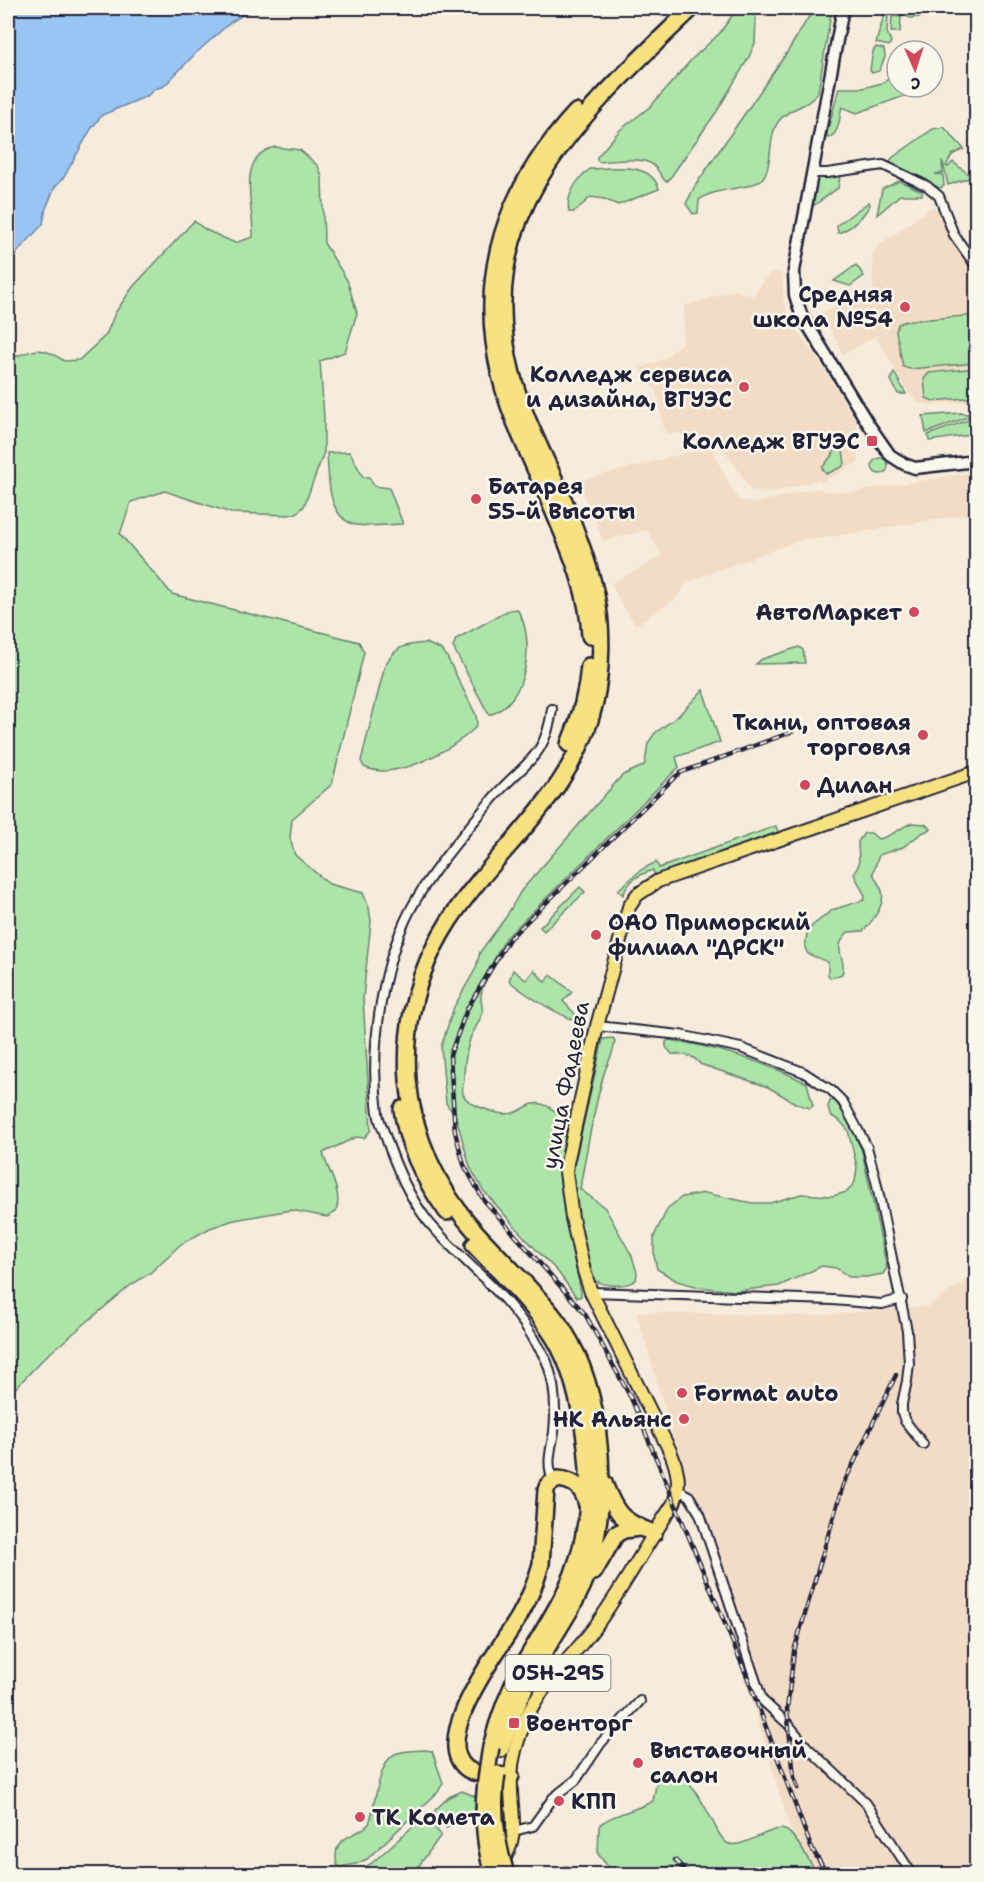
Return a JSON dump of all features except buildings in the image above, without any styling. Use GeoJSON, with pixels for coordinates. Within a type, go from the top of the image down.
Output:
{"type":"FeatureCollection","features":[{"type":"Feature","properties":{"kind":"highway"},"geometry":{"type":"LineString","coordinates":[[506,1875],[495,1826],[494,1789],[498,1722],[520,1669],[572,1578],[588,1511],[589,1473],[585,1435],[566,1362],[549,1330],[460,1230],[436,1198],[422,1172],[403,1115],[398,1048],[404,999],[424,945],[456,896],[526,813],[560,764],[575,730],[588,678],[589,624],[578,567],[511,411],[500,376],[493,339],[491,301],[495,264],[502,236],[512,205],[525,178],[557,133],[679,8]]}},
{"type":"Feature","properties":{"kind":"highway"},"geometry":{"type":"LineString","coordinates":[[494,1875],[484,1829],[483,1806],[496,1748],[537,1664],[562,1625],[592,1561],[600,1513],[601,1452],[585,1380],[570,1343],[558,1322],[470,1226],[446,1194],[432,1168],[413,1114],[407,1049],[413,1003],[421,976],[434,948],[449,921],[472,890],[535,818],[559,785],[590,722],[599,678],[600,622],[596,596],[563,494],[523,407],[512,374],[505,338],[503,301],[506,265],[512,240],[522,210],[534,187],[566,139],[624,74],[692,8]]}},
{"type":"Feature","properties":{"kind":"highway","name":"05Н-295"},"geometry":{"type":"LineString","coordinates":[[511,1776],[472,1772],[463,1765],[457,1750],[458,1729],[477,1682],[520,1617],[538,1576],[543,1550],[546,1490],[560,1480],[576,1475],[581,1470],[585,1435]]}},
{"type":"Feature","properties":{"kind":"highway"},"geometry":{"type":"LineString","coordinates":[[602,1478],[612,1506],[619,1515],[646,1531]]}},
{"type":"Feature","properties":{"kind":"highway"},"geometry":{"type":"LineString","coordinates":[[560,1480],[573,1482],[581,1490],[588,1511]]}},
{"type":"Feature","properties":{"kind":"highway"},"geometry":{"type":"LineString","coordinates":[[584,1582],[593,1574],[616,1534],[624,1530],[646,1531]]}},
{"type":"Feature","properties":{"kind":"main road"},"geometry":{"type":"LineString","coordinates":[[843,8],[794,271],[795,295],[801,314],[867,422],[890,454],[899,462],[915,468],[976,461]]}},
{"type":"Feature","properties":{"kind":"main road","name":"улица Фадеева"},"geometry":{"type":"LineString","coordinates":[[678,1490],[678,1474],[667,1444],[591,1292],[570,1209],[566,1172],[597,1026],[624,921],[632,900],[658,881],[976,772]]}},
{"type":"Feature","properties":{"kind":"main road"},"geometry":{"type":"LineString","coordinates":[[646,1531],[674,1503],[678,1490]]}},
{"type":"Feature","properties":{"kind":"main road","name":"05Н-295"},"geometry":{"type":"LineString","coordinates":[[494,1875],[513,1841],[511,1776],[516,1743],[527,1716],[546,1687],[602,1617],[625,1584],[646,1531]]}},
{"type":"Feature","properties":{"kind":"street"},"geometry":{"type":"LineString","coordinates":[[813,173],[883,165],[927,186],[939,196],[954,235],[976,266]]}},
{"type":"Feature","properties":{"kind":"street"},"geometry":{"type":"LineString","coordinates":[[552,709],[544,742],[531,761],[496,795],[452,850],[419,895],[398,934],[382,992],[376,1067],[378,1115],[402,1182],[426,1218],[459,1255],[515,1310],[531,1332],[548,1364],[556,1404],[549,1471],[560,1480]]}},
{"type":"Feature","properties":{"kind":"street"},"geometry":{"type":"LineString","coordinates":[[597,1026],[680,1035],[741,1048],[804,1072],[831,1090],[843,1102],[867,1147],[902,1299],[907,1331],[908,1372],[902,1413],[905,1421],[923,1444]]}},
{"type":"Feature","properties":{"kind":"street"},"geometry":{"type":"LineString","coordinates":[[591,1292],[833,1300],[882,1304],[902,1299]]}},
{"type":"Feature","properties":{"kind":"street"},"geometry":{"type":"LineString","coordinates":[[678,1490],[689,1496],[700,1514],[762,1700],[866,1803],[912,1875]]}},
{"type":"Feature","properties":{"kind":"street"},"geometry":{"type":"LineString","coordinates":[[514,1831],[533,1826],[553,1798],[576,1780],[601,1743],[640,1701]]}},
{"type":"Feature","properties":{"kind":"shaded area"},"geometry":{"type":"Polygon","coordinates":[[[364,8],[404,8],[368,15],[364,8]]]}},
{"type":"Feature","properties":{"kind":"shaded area","name":"Средняя школа №54"},"geometry":{"type":"Polygon","coordinates":[[[932,207],[939,210],[960,252],[969,264],[967,268],[976,281],[976,401],[926,405],[918,402],[908,393],[876,336],[843,354],[822,313],[846,301],[846,289],[873,292],[873,252],[932,207]]]}},
{"type":"Feature","properties":{"kind":"shaded area","name":"Колледж сервиса и дизайна, ВГУЭС"},"geometry":{"type":"Polygon","coordinates":[[[771,272],[782,274],[784,304],[795,327],[827,373],[856,421],[858,462],[821,482],[819,480],[760,493],[750,489],[715,439],[668,433],[664,430],[657,393],[639,369],[666,358],[683,341],[684,306],[736,290],[752,296],[771,272]]]}},
{"type":"Feature","properties":{"kind":"shaded area"},"geometry":{"type":"Polygon","coordinates":[[[705,448],[712,449],[733,492],[740,501],[756,503],[817,488],[826,491],[852,492],[976,472],[976,513],[818,539],[806,538],[687,582],[678,597],[636,625],[611,584],[662,556],[647,530],[603,541],[578,481],[705,448]]]}},
{"type":"Feature","properties":{"kind":"shaded area"},"geometry":{"type":"Polygon","coordinates":[[[976,1273],[976,1874],[817,1874],[792,1835],[636,1312],[813,1316],[929,1306],[976,1273]]]}},
{"type":"Feature","properties":{"kind":"green space"},"geometry":{"type":"Polygon","coordinates":[[[746,8],[754,10],[756,17],[755,43],[748,59],[717,111],[668,181],[665,181],[655,167],[648,162],[627,160],[599,162],[597,157],[620,130],[651,106],[692,59],[720,33],[736,10],[746,8]]]}},
{"type":"Feature","properties":{"kind":"green space"},"geometry":{"type":"Polygon","coordinates":[[[819,8],[832,8],[818,92],[810,101],[787,113],[778,122],[773,136],[768,168],[761,180],[749,186],[706,196],[699,200],[698,213],[693,214],[686,204],[695,186],[788,51],[808,18],[819,8]]]}},
{"type":"Feature","properties":{"kind":"green space"},"geometry":{"type":"Polygon","coordinates":[[[887,8],[944,8],[945,14],[911,18],[892,15],[887,8]]]}},
{"type":"Feature","properties":{"kind":"green space"},"geometry":{"type":"Polygon","coordinates":[[[885,12],[888,15],[887,32],[890,39],[885,39],[885,45],[876,43],[885,12]]]}},
{"type":"Feature","properties":{"kind":"green space"},"geometry":{"type":"Polygon","coordinates":[[[892,16],[901,17],[900,32],[891,32],[892,16]]]}},
{"type":"Feature","properties":{"kind":"green space"},"geometry":{"type":"Polygon","coordinates":[[[876,47],[884,49],[885,57],[879,71],[872,73],[870,70],[873,51],[876,47]]]}},
{"type":"Feature","properties":{"kind":"green space"},"geometry":{"type":"Polygon","coordinates":[[[885,81],[885,99],[896,99],[857,113],[842,107],[837,129],[828,138],[827,133],[839,88],[863,88],[885,81]]]}},
{"type":"Feature","properties":{"kind":"green space"},"geometry":{"type":"Polygon","coordinates":[[[944,127],[964,149],[952,155],[946,166],[948,167],[953,162],[971,176],[969,178],[948,185],[942,162],[943,173],[935,174],[943,175],[944,186],[940,188],[892,166],[890,161],[892,158],[933,129],[944,127]]]}},
{"type":"Feature","properties":{"kind":"green space"},"geometry":{"type":"Polygon","coordinates":[[[275,147],[300,150],[318,166],[322,177],[324,243],[347,280],[357,313],[345,352],[320,361],[324,452],[304,506],[297,513],[288,515],[231,513],[165,491],[131,502],[120,534],[172,594],[359,642],[364,652],[332,784],[292,819],[290,838],[295,855],[329,884],[363,893],[369,908],[371,921],[363,998],[371,1130],[364,1138],[356,1137],[323,1153],[338,1197],[336,1212],[327,1217],[291,1210],[234,1220],[210,1228],[181,1244],[150,1273],[131,1285],[44,1358],[8,1396],[8,359],[37,350],[49,352],[64,361],[79,360],[106,335],[115,313],[132,288],[194,221],[206,230],[235,243],[253,237],[249,184],[251,172],[255,161],[263,152],[275,147]]]}},
{"type":"Feature","properties":{"kind":"green space"},"geometry":{"type":"Polygon","coordinates":[[[590,169],[640,170],[655,180],[659,189],[618,205],[591,197],[574,212],[569,212],[571,193],[581,177],[590,169]]]}},
{"type":"Feature","properties":{"kind":"green space"},"geometry":{"type":"Polygon","coordinates":[[[838,175],[840,177],[838,188],[813,206],[811,204],[816,179],[838,175]]]}},
{"type":"Feature","properties":{"kind":"green space"},"geometry":{"type":"Polygon","coordinates":[[[899,181],[922,191],[922,195],[900,195],[877,215],[882,189],[899,181]]]}},
{"type":"Feature","properties":{"kind":"green space"},"geometry":{"type":"Polygon","coordinates":[[[869,202],[870,205],[857,222],[838,233],[837,225],[869,202]]]}},
{"type":"Feature","properties":{"kind":"green space"},"geometry":{"type":"Polygon","coordinates":[[[856,265],[864,276],[850,286],[834,281],[856,265]]]}},
{"type":"Feature","properties":{"kind":"green space"},"geometry":{"type":"Polygon","coordinates":[[[976,315],[976,363],[910,369],[903,367],[896,331],[898,324],[906,321],[976,315]]]}},
{"type":"Feature","properties":{"kind":"green space"},"geometry":{"type":"Polygon","coordinates":[[[976,368],[976,397],[933,401],[926,398],[924,379],[929,373],[976,368]]]}},
{"type":"Feature","properties":{"kind":"green space"},"geometry":{"type":"Polygon","coordinates":[[[894,372],[906,394],[898,394],[891,380],[894,372]]]}},
{"type":"Feature","properties":{"kind":"green space"},"geometry":{"type":"Polygon","coordinates":[[[961,413],[973,415],[926,433],[923,416],[961,413]]]}},
{"type":"Feature","properties":{"kind":"green space"},"geometry":{"type":"Polygon","coordinates":[[[976,417],[976,434],[929,441],[928,435],[976,417]]]}},
{"type":"Feature","properties":{"kind":"green space"},"geometry":{"type":"Polygon","coordinates":[[[838,440],[841,440],[845,463],[842,467],[826,474],[822,468],[836,450],[838,440]]]}},
{"type":"Feature","properties":{"kind":"green space"},"geometry":{"type":"Polygon","coordinates":[[[350,452],[363,477],[369,477],[374,486],[389,488],[403,524],[357,525],[344,519],[337,512],[330,493],[327,453],[350,452]]]}},
{"type":"Feature","properties":{"kind":"green space"},"geometry":{"type":"Polygon","coordinates":[[[877,458],[883,458],[888,466],[886,472],[877,474],[872,469],[872,463],[877,458]]]}},
{"type":"Feature","properties":{"kind":"green space"},"geometry":{"type":"Polygon","coordinates":[[[517,609],[526,637],[525,669],[520,685],[512,698],[502,709],[489,715],[453,647],[456,639],[509,610],[517,609]]]}},
{"type":"Feature","properties":{"kind":"green space"},"geometry":{"type":"Polygon","coordinates":[[[426,643],[440,649],[446,655],[476,715],[475,728],[438,754],[408,767],[377,770],[364,767],[361,761],[385,665],[393,653],[402,647],[426,643]]]}},
{"type":"Feature","properties":{"kind":"green space"},"geometry":{"type":"Polygon","coordinates":[[[799,647],[803,650],[805,663],[756,664],[762,659],[799,647]]]}},
{"type":"Feature","properties":{"kind":"green space"},"geometry":{"type":"Polygon","coordinates":[[[703,690],[720,742],[676,757],[679,767],[506,938],[484,981],[481,996],[482,1014],[467,1049],[463,1094],[468,1101],[489,1111],[509,1114],[536,1103],[554,1110],[567,1122],[561,1174],[581,1292],[581,1296],[577,1298],[558,1272],[483,1190],[470,1167],[456,1117],[446,1103],[441,1047],[454,1007],[476,968],[480,952],[506,917],[521,891],[617,781],[623,775],[643,766],[648,743],[655,733],[678,716],[703,690]]]}},
{"type":"Feature","properties":{"kind":"green space"},"geometry":{"type":"Polygon","coordinates":[[[912,823],[925,824],[931,829],[903,847],[879,855],[873,873],[882,891],[880,907],[863,931],[848,932],[843,939],[840,944],[842,974],[831,978],[828,975],[828,962],[808,954],[805,948],[807,933],[832,910],[864,900],[865,896],[854,874],[859,864],[858,842],[864,833],[871,833],[878,839],[912,823]]]}},
{"type":"Feature","properties":{"kind":"green space"},"geometry":{"type":"Polygon","coordinates":[[[776,826],[778,832],[793,830],[656,879],[653,870],[635,879],[628,885],[623,895],[618,890],[641,870],[656,862],[659,868],[776,826]]]}},
{"type":"Feature","properties":{"kind":"green space"},"geometry":{"type":"Polygon","coordinates":[[[580,887],[585,892],[544,931],[540,927],[580,887]]]}},
{"type":"Feature","properties":{"kind":"green space"},"geometry":{"type":"Polygon","coordinates":[[[513,970],[526,980],[534,970],[545,982],[551,975],[572,992],[563,1001],[584,1024],[554,1011],[518,988],[509,981],[513,970]]]}},
{"type":"Feature","properties":{"kind":"green space"},"geometry":{"type":"Polygon","coordinates":[[[613,1038],[614,1046],[599,1091],[580,1189],[605,1208],[632,1256],[637,1273],[636,1280],[615,1285],[593,1280],[574,1205],[572,1181],[603,1039],[613,1038]]]}},
{"type":"Feature","properties":{"kind":"green space"},"geometry":{"type":"Polygon","coordinates":[[[669,1040],[722,1051],[790,1075],[807,1083],[813,1106],[810,1108],[797,1104],[768,1087],[700,1064],[691,1057],[672,1054],[666,1047],[666,1042],[669,1040]]]}},
{"type":"Feature","properties":{"kind":"green space"},"geometry":{"type":"Polygon","coordinates":[[[835,1100],[849,1122],[862,1151],[887,1268],[883,1274],[849,1277],[836,1268],[822,1266],[779,1286],[735,1291],[699,1287],[677,1281],[657,1269],[654,1256],[654,1236],[668,1208],[682,1197],[705,1193],[752,1203],[770,1203],[801,1194],[832,1196],[847,1192],[855,1182],[857,1167],[848,1130],[830,1115],[828,1107],[830,1101],[835,1100]]]}},
{"type":"Feature","properties":{"kind":"green space"},"geometry":{"type":"Polygon","coordinates":[[[432,1751],[443,1783],[438,1792],[367,1859],[356,1864],[340,1867],[337,1865],[337,1848],[341,1842],[369,1824],[381,1775],[389,1759],[402,1752],[432,1751]]]}},
{"type":"Feature","properties":{"kind":"green space"},"geometry":{"type":"Polygon","coordinates":[[[667,1771],[690,1784],[701,1799],[719,1834],[727,1843],[740,1844],[772,1831],[785,1830],[798,1843],[817,1874],[696,1874],[671,1866],[619,1874],[612,1872],[598,1854],[599,1826],[609,1819],[653,1801],[658,1774],[667,1771]]]}},
{"type":"Feature","properties":{"kind":"green space"},"geometry":{"type":"Polygon","coordinates":[[[462,1791],[479,1798],[478,1819],[460,1821],[446,1828],[435,1816],[435,1810],[449,1797],[462,1791]]]}},
{"type":"Feature","properties":{"kind":"green space"},"geometry":{"type":"Polygon","coordinates":[[[424,1820],[432,1824],[441,1835],[413,1874],[353,1874],[372,1863],[418,1822],[424,1820]]]}},
{"type":"Feature","properties":{"kind":"green space"},"geometry":{"type":"Polygon","coordinates":[[[567,1866],[580,1874],[555,1874],[562,1867],[567,1866]]]}},
{"type":"Feature","properties":{"kind":"water"},"geometry":{"type":"Polygon","coordinates":[[[8,8],[261,8],[246,13],[231,22],[164,86],[155,89],[147,96],[102,115],[91,129],[64,177],[55,187],[46,208],[43,224],[8,261],[8,8]]]}},
{"type":"Feature","properties":{"kind":"railway"},"geometry":{"type":"LineString","coordinates":[[792,732],[682,772],[675,777],[509,939],[467,1009],[450,1055],[455,1132],[464,1165],[483,1199],[585,1314],[631,1398],[748,1679],[811,1847],[827,1874]]}},
{"type":"Feature","properties":{"kind":"railway"},"geometry":{"type":"LineString","coordinates":[[798,1788],[794,1777],[787,1709],[794,1651],[843,1485],[896,1375]]}},
{"type":"Feature","properties":{"kind":"railway"},"geometry":{"type":"LineString","coordinates":[[675,1860],[689,1874]]}},
{"type":"Feature","properties":{"kind":"place","name":"Средняя школа №54"},"geometry":{"type":"Point","coordinates":[905,307]}},
{"type":"Feature","properties":{"kind":"place","name":"Колледж сервиса и дизайна, ВГУЭС"},"geometry":{"type":"Point","coordinates":[744,387]}},
{"type":"Feature","properties":{"kind":"place","name":"Колледж ВГУЭС"},"geometry":{"type":"Point","coordinates":[872,441]}},
{"type":"Feature","properties":{"kind":"place","name":"Батарея 55-й Высоты"},"geometry":{"type":"Point","coordinates":[476,499]}},
{"type":"Feature","properties":{"kind":"place","name":"АвтоМаркет"},"geometry":{"type":"Point","coordinates":[914,612]}},
{"type":"Feature","properties":{"kind":"place","name":"Ткани, оптовая торговля"},"geometry":{"type":"Point","coordinates":[923,735]}},
{"type":"Feature","properties":{"kind":"place","name":"Дилан"},"geometry":{"type":"Point","coordinates":[805,785]}},
{"type":"Feature","properties":{"kind":"place","name":"ОАО Приморский филиал \"ДРСК\""},"geometry":{"type":"Point","coordinates":[596,935]}},
{"type":"Feature","properties":{"kind":"place","name":"Format auto"},"geometry":{"type":"Point","coordinates":[682,1393]}},
{"type":"Feature","properties":{"kind":"place","name":"НК Альянс"},"geometry":{"type":"Point","coordinates":[684,1419]}},
{"type":"Feature","properties":{"kind":"place","name":"Военторг"},"geometry":{"type":"Point","coordinates":[514,1723]}},
{"type":"Feature","properties":{"kind":"place","name":"Выставочный салон"},"geometry":{"type":"Point","coordinates":[638,1763]}},
{"type":"Feature","properties":{"kind":"place","name":"КПП"},"geometry":{"type":"Point","coordinates":[559,1801]}},
{"type":"Feature","properties":{"kind":"place","name":"ТК Комета"},"geometry":{"type":"Point","coordinates":[360,1817]}}]}
